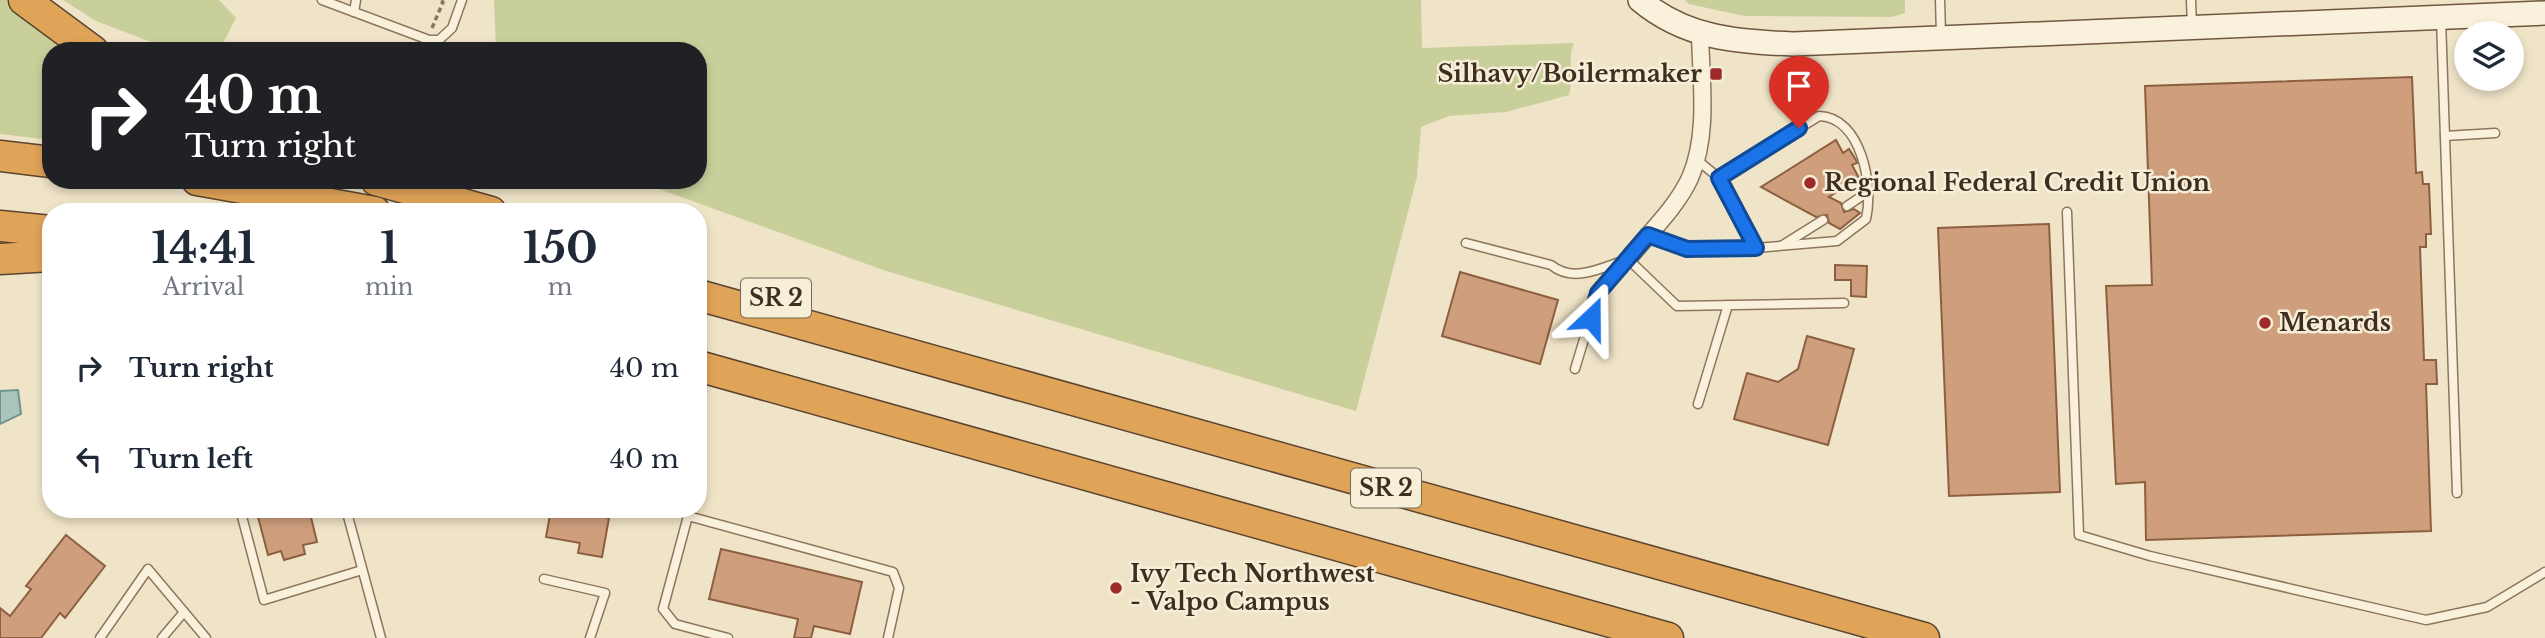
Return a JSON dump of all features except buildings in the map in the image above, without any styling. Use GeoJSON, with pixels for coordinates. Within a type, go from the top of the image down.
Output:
{"type":"FeatureCollection","features":[{"type":"Feature","properties":{"kind":"highway"},"geometry":{"type":"LineString","coordinates":[[23,0],[81,42]]}},
{"type":"Feature","properties":{"kind":"highway"},"geometry":{"type":"LineString","coordinates":[[0,156],[42,161]]}},
{"type":"Feature","properties":{"kind":"highway"},"geometry":{"type":"LineString","coordinates":[[247,189],[325,203]]}},
{"type":"Feature","properties":{"kind":"highway"},"geometry":{"type":"LineString","coordinates":[[408,189],[459,203]]}},
{"type":"Feature","properties":{"kind":"highway"},"geometry":{"type":"LineString","coordinates":[[0,226],[42,230]]}},
{"type":"Feature","properties":{"kind":"highway"},"geometry":{"type":"LineString","coordinates":[[0,259],[42,257]]}},
{"type":"Feature","properties":{"kind":"highway","name":"SR 2"},"geometry":{"type":"LineString","coordinates":[[707,277],[770,295],[849,337],[1924,638]]}},
{"type":"Feature","properties":{"kind":"highway"},"geometry":{"type":"LineString","coordinates":[[707,298],[849,337]]}},
{"type":"Feature","properties":{"kind":"highway"},"geometry":{"type":"LineString","coordinates":[[707,369],[1668,638]]}},
{"type":"Feature","properties":{"kind":"street"},"geometry":{"type":"LineString","coordinates":[[1640,0],[1657,15],[1700,34],[1741,42],[1793,44],[2545,13]]}},
{"type":"Feature","properties":{"kind":"street"},"geometry":{"type":"LineString","coordinates":[[1628,259],[1676,200],[1696,159],[1701,127],[1700,34]]}},
{"type":"Feature","properties":{"kind":"lane"},"geometry":{"type":"LineString","coordinates":[[322,0],[429,40],[446,36],[462,0]]}},
{"type":"Feature","properties":{"kind":"lane"},"geometry":{"type":"LineString","coordinates":[[354,12],[356,0]]}},
{"type":"Feature","properties":{"kind":"lane"},"geometry":{"type":"LineString","coordinates":[[1940,0],[1941,38]]}},
{"type":"Feature","properties":{"kind":"lane"},"geometry":{"type":"LineString","coordinates":[[2191,0],[2192,29]]}},
{"type":"Feature","properties":{"kind":"lane"},"geometry":{"type":"LineString","coordinates":[[2441,19],[2457,493]]}},
{"type":"Feature","properties":{"kind":"lane"},"geometry":{"type":"LineString","coordinates":[[1648,235],[1687,249],[1756,248],[1836,242],[1866,219],[1868,192],[1864,158],[1841,122],[1833,116],[1819,116],[1719,178]]}},
{"type":"Feature","properties":{"kind":"lane"},"geometry":{"type":"LineString","coordinates":[[2445,136],[2495,133]]}},
{"type":"Feature","properties":{"kind":"lane"},"geometry":{"type":"LineString","coordinates":[[1696,159],[1719,178],[1756,248]]}},
{"type":"Feature","properties":{"kind":"lane"},"geometry":{"type":"LineString","coordinates":[[1847,206],[1868,192]]}},
{"type":"Feature","properties":{"kind":"lane"},"geometry":{"type":"LineString","coordinates":[[2067,212],[2079,535],[2150,556],[2426,620],[2487,607],[2545,572]]}},
{"type":"Feature","properties":{"kind":"lane"},"geometry":{"type":"LineString","coordinates":[[1780,246],[1823,220]]}},
{"type":"Feature","properties":{"kind":"lane"},"geometry":{"type":"LineString","coordinates":[[1466,243],[1551,265],[1561,273],[1581,275],[1628,259]]}},
{"type":"Feature","properties":{"kind":"lane"},"geometry":{"type":"LineString","coordinates":[[1628,259],[1677,306],[1844,303]]}},
{"type":"Feature","properties":{"kind":"lane"},"geometry":{"type":"LineString","coordinates":[[1575,369],[1598,293],[1628,259]]}},
{"type":"Feature","properties":{"kind":"lane"},"geometry":{"type":"LineString","coordinates":[[1699,404],[1728,305]]}},
{"type":"Feature","properties":{"kind":"lane"},"geometry":{"type":"LineString","coordinates":[[242,518],[264,600],[362,570]]}},
{"type":"Feature","properties":{"kind":"lane"},"geometry":{"type":"LineString","coordinates":[[348,518],[381,638]]}},
{"type":"Feature","properties":{"kind":"lane"},"geometry":{"type":"LineString","coordinates":[[687,518],[663,608],[675,624],[729,638]]}},
{"type":"Feature","properties":{"kind":"lane"},"geometry":{"type":"LineString","coordinates":[[695,518],[893,572],[900,588],[888,638]]}},
{"type":"Feature","properties":{"kind":"lane"},"geometry":{"type":"LineString","coordinates":[[100,638],[148,569],[206,638]]}},
{"type":"Feature","properties":{"kind":"lane"},"geometry":{"type":"LineString","coordinates":[[544,579],[605,593],[590,638]]}},
{"type":"Feature","properties":{"kind":"lane"},"geometry":{"type":"LineString","coordinates":[[162,638],[184,612]]}},
{"type":"Feature","properties":{"kind":"path"},"geometry":{"type":"LineString","coordinates":[[429,40],[443,2],[439,0]]}},
{"type":"Feature","properties":{"kind":"green space"},"geometry":{"type":"Polygon","coordinates":[[[0,0],[8,0],[63,42],[42,42],[42,139],[0,134],[0,0]]]}},
{"type":"Feature","properties":{"kind":"green space"},"geometry":{"type":"Polygon","coordinates":[[[63,0],[219,0],[236,18],[224,42],[151,42],[96,21],[63,0]]]}},
{"type":"Feature","properties":{"kind":"green space"},"geometry":{"type":"Polygon","coordinates":[[[494,0],[1421,0],[1422,48],[1574,43],[1569,95],[1506,112],[1449,116],[1421,127],[1417,177],[1356,411],[886,271],[707,206],[707,203],[698,203],[659,189],[707,189],[707,42],[496,42],[494,0]]]}},
{"type":"Feature","properties":{"kind":"green space"},"geometry":{"type":"Polygon","coordinates":[[[1685,0],[1905,0],[1905,13],[1891,17],[1744,16],[1689,4],[1685,0]]]}},
{"type":"Feature","properties":{"kind":"water"},"geometry":{"type":"Polygon","coordinates":[[[18,390],[21,414],[0,424],[0,391],[18,390]]]}},
{"type":"Feature","properties":{"kind":"place","name":"Silhavy/Boilermaker"},"geometry":{"type":"Point","coordinates":[1716,74]}},
{"type":"Feature","properties":{"kind":"place","name":"Regional Federal Credit Union"},"geometry":{"type":"Point","coordinates":[1810,183]}},
{"type":"Feature","properties":{"kind":"place","name":"Menards"},"geometry":{"type":"Point","coordinates":[2265,323]}},
{"type":"Feature","properties":{"kind":"place","name":"Ivy Tech Northwest - Valpo Campus"},"geometry":{"type":"Point","coordinates":[1116,588]}},
{"type":"Feature","properties":{"kind":"route"},"geometry":{"type":"LineString","coordinates":[[1591,318],[1598,293],[1648,235],[1687,249],[1756,248],[1719,178],[1799,128]]}}]}
